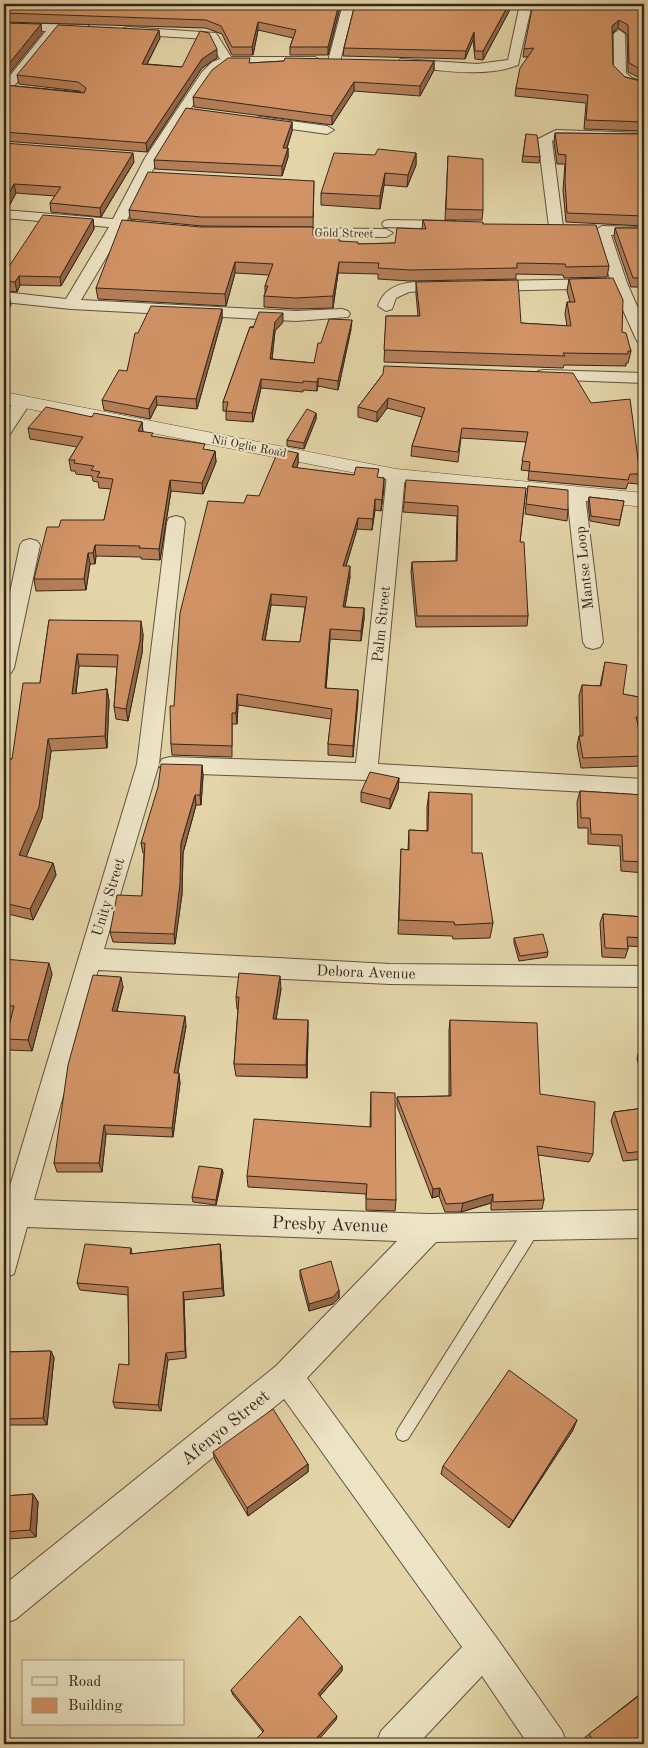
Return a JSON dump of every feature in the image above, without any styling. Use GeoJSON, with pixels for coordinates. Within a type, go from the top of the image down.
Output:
{"type":"FeatureCollection","features":[{"type":"Feature","properties":{"kind":"street"},"geometry":{"type":"LineString","coordinates":[[71,304],[118,224],[143,175],[147,158],[182,112],[211,68],[227,60],[339,61],[350,4]]}},
{"type":"Feature","properties":{"kind":"street"},"geometry":{"type":"LineString","coordinates":[[383,63],[492,67],[511,64],[514,62],[526,4]]}},
{"type":"Feature","properties":{"kind":"street"},"geometry":{"type":"LineString","coordinates":[[4,26],[212,36],[227,60]]}},
{"type":"Feature","properties":{"kind":"street"},"geometry":{"type":"LineString","coordinates":[[5,87],[55,28]]}},
{"type":"Feature","properties":{"kind":"street"},"geometry":{"type":"LineString","coordinates":[[619,34],[620,74],[628,81],[644,86]]}},
{"type":"Feature","properties":{"kind":"street"},"geometry":{"type":"LineString","coordinates":[[5,87],[25,90]]}},
{"type":"Feature","properties":{"kind":"street"},"geometry":{"type":"LineString","coordinates":[[182,112],[201,114]]}},
{"type":"Feature","properties":{"kind":"street"},"geometry":{"type":"LineString","coordinates":[[248,120],[327,130]]}},
{"type":"Feature","properties":{"kind":"street"},"geometry":{"type":"LineString","coordinates":[[556,227],[545,139],[556,134],[644,137]]}},
{"type":"Feature","properties":{"kind":"street"},"geometry":{"type":"LineString","coordinates":[[143,175],[163,176]]}},
{"type":"Feature","properties":{"kind":"street"},"geometry":{"type":"LineString","coordinates":[[4,214],[146,226]]}},
{"type":"Feature","properties":{"kind":"street","name":"Gold Street"},"geometry":{"type":"LineString","coordinates":[[270,232],[468,225]]}},
{"type":"Feature","properties":{"kind":"street"},"geometry":{"type":"LineString","coordinates":[[536,226],[644,231]]}},
{"type":"Feature","properties":{"kind":"street"},"geometry":{"type":"LineString","coordinates":[[602,230],[619,283],[637,306],[644,339]]}},
{"type":"Feature","properties":{"kind":"street"},"geometry":{"type":"LineString","coordinates":[[386,306],[389,296],[398,290],[415,287],[619,283]]}},
{"type":"Feature","properties":{"kind":"street"},"geometry":{"type":"LineString","coordinates":[[4,297],[71,304],[296,316],[342,314]]}},
{"type":"Feature","properties":{"kind":"street"},"geometry":{"type":"LineString","coordinates":[[524,374],[644,378]]}},
{"type":"Feature","properties":{"kind":"street"},"geometry":{"type":"LineString","coordinates":[[4,430],[13,400]]}},
{"type":"Feature","properties":{"kind":"street","name":"Nii Oglie Road"},"geometry":{"type":"LineString","coordinates":[[13,400],[396,475],[643,501]]}},
{"type":"Feature","properties":{"kind":"street","name":"Palm Street"},"geometry":{"type":"LineString","coordinates":[[366,772],[396,475]]}},
{"type":"Feature","properties":{"kind":"street","name":"Mantse Loop"},"geometry":{"type":"LineString","coordinates":[[576,495],[593,642]]}},
{"type":"Feature","properties":{"kind":"street","name":"Unity Street"},"geometry":{"type":"LineString","coordinates":[[4,1264],[10,1217],[148,764],[176,522]]}},
{"type":"Feature","properties":{"kind":"street"},"geometry":{"type":"LineString","coordinates":[[4,668],[30,545]]}},
{"type":"Feature","properties":{"kind":"street"},"geometry":{"type":"LineString","coordinates":[[148,764],[366,772],[644,787]]}},
{"type":"Feature","properties":{"kind":"street","name":"Debora Avenue"},"geometry":{"type":"LineString","coordinates":[[89,959],[390,974],[644,977]]}},
{"type":"Feature","properties":{"kind":"street","name":"Presby Avenue"},"geometry":{"type":"LineString","coordinates":[[10,1217],[429,1228],[644,1224]]}},
{"type":"Feature","properties":{"kind":"street","name":"Afenyo Street"},"geometry":{"type":"LineString","coordinates":[[4,1607],[287,1377],[429,1228]]}},
{"type":"Feature","properties":{"kind":"street"},"geometry":{"type":"LineString","coordinates":[[287,1377],[484,1650],[549,1744]]}},
{"type":"Feature","properties":{"kind":"street"},"geometry":{"type":"LineString","coordinates":[[394,1744],[484,1650]]}},
{"type":"Feature","properties":{"kind":"lane"},"geometry":{"type":"LineString","coordinates":[[403,1434],[534,1226]]}},
{"type":"Feature","properties":{"kind":"building"},"geometry":{"type":"Polygon","coordinates":[[[12,4],[339,4],[328,47],[290,47],[296,30],[258,22],[252,47],[232,47],[221,26],[206,20],[4,13],[4,10],[8,9],[12,4]]]}},
{"type":"Feature","properties":{"kind":"building"},"geometry":{"type":"Polygon","coordinates":[[[355,4],[509,4],[483,51],[475,51],[474,32],[466,51],[344,48],[355,4]]]}},
{"type":"Feature","properties":{"kind":"building"},"geometry":{"type":"Polygon","coordinates":[[[533,4],[644,4],[644,71],[629,63],[628,25],[619,20],[612,26],[613,65],[625,77],[644,82],[644,122],[586,120],[588,95],[516,88],[520,68],[534,48],[524,49],[533,4]]]}},
{"type":"Feature","properties":{"kind":"building"},"geometry":{"type":"Polygon","coordinates":[[[4,23],[41,24],[4,70],[4,23]]]}},
{"type":"Feature","properties":{"kind":"building"},"geometry":{"type":"Polygon","coordinates":[[[58,25],[159,30],[142,64],[182,67],[200,31],[209,33],[217,49],[202,59],[146,143],[4,132],[4,85],[84,93],[86,88],[78,82],[17,75],[58,25]]]}},
{"type":"Feature","properties":{"kind":"building"},"geometry":{"type":"Polygon","coordinates":[[[228,58],[250,58],[249,63],[284,61],[285,58],[434,61],[420,86],[354,82],[332,116],[193,97],[212,70],[228,58]]]}},
{"type":"Feature","properties":{"kind":"building"},"geometry":{"type":"Polygon","coordinates":[[[186,108],[292,122],[283,148],[288,148],[282,166],[154,160],[186,108]]]}},
{"type":"Feature","properties":{"kind":"building"},"geometry":{"type":"Polygon","coordinates":[[[555,133],[644,134],[644,216],[567,213],[566,155],[558,154],[555,133]]]}},
{"type":"Feature","properties":{"kind":"building"},"geometry":{"type":"Polygon","coordinates":[[[526,134],[537,135],[540,157],[523,156],[526,134]]]}},
{"type":"Feature","properties":{"kind":"building"},"geometry":{"type":"Polygon","coordinates":[[[4,143],[133,153],[100,208],[50,203],[61,187],[14,184],[6,199],[4,199],[4,143]]]}},
{"type":"Feature","properties":{"kind":"building"},"geometry":{"type":"Polygon","coordinates":[[[378,149],[416,153],[408,175],[385,173],[380,196],[321,193],[334,153],[375,155],[378,149]]]}},
{"type":"Feature","properties":{"kind":"building"},"geometry":{"type":"Polygon","coordinates":[[[448,156],[483,159],[483,210],[446,209],[448,156]]]}},
{"type":"Feature","properties":{"kind":"building"},"geometry":{"type":"Polygon","coordinates":[[[148,172],[314,181],[313,217],[201,217],[129,210],[148,172]]]}},
{"type":"Feature","properties":{"kind":"building"},"geometry":{"type":"Polygon","coordinates":[[[43,215],[93,219],[60,277],[19,276],[15,282],[4,281],[4,274],[43,215]]]}},
{"type":"Feature","properties":{"kind":"building"},"geometry":{"type":"Polygon","coordinates":[[[122,220],[201,227],[313,227],[313,235],[339,236],[339,241],[358,242],[358,244],[395,243],[397,228],[426,229],[423,220],[483,222],[483,224],[596,225],[609,266],[566,267],[565,264],[517,263],[517,268],[410,270],[378,268],[379,263],[339,262],[333,296],[296,298],[264,296],[268,286],[265,286],[273,264],[235,262],[225,294],[96,288],[122,220]]]}},
{"type":"Feature","properties":{"kind":"building"},"geometry":{"type":"Polygon","coordinates":[[[615,228],[644,228],[644,278],[633,278],[615,228]]]}},
{"type":"Feature","properties":{"kind":"building"},"geometry":{"type":"Polygon","coordinates":[[[613,278],[623,300],[622,332],[626,333],[631,351],[628,351],[628,354],[563,353],[565,356],[384,350],[386,316],[420,316],[416,282],[518,280],[521,323],[571,326],[567,302],[575,302],[569,279],[613,278]]]}},
{"type":"Feature","properties":{"kind":"building"},"geometry":{"type":"Polygon","coordinates":[[[4,294],[9,295],[4,305],[4,294]]]}},
{"type":"Feature","properties":{"kind":"building"},"geometry":{"type":"Polygon","coordinates":[[[151,306],[222,309],[196,399],[156,396],[149,409],[102,400],[119,370],[127,371],[135,333],[138,333],[151,306]]]}},
{"type":"Feature","properties":{"kind":"building"},"geometry":{"type":"Polygon","coordinates":[[[259,312],[283,313],[275,322],[270,359],[314,363],[318,343],[321,343],[329,319],[352,320],[338,381],[318,378],[317,382],[303,381],[303,383],[261,379],[252,413],[226,411],[228,402],[223,402],[250,327],[253,328],[259,312]]]}},
{"type":"Feature","properties":{"kind":"building"},"geometry":{"type":"Polygon","coordinates":[[[384,366],[573,373],[591,403],[630,399],[640,474],[630,474],[628,480],[529,471],[530,462],[522,461],[528,432],[462,428],[458,452],[412,446],[425,408],[388,398],[377,412],[358,407],[383,374],[384,366]]]}},
{"type":"Feature","properties":{"kind":"building"},"geometry":{"type":"Polygon","coordinates":[[[46,407],[92,417],[94,413],[142,422],[138,431],[153,433],[151,436],[205,444],[203,449],[215,451],[202,483],[170,480],[159,549],[139,548],[140,546],[95,545],[93,553],[88,553],[84,579],[34,579],[47,527],[59,527],[61,520],[104,520],[113,479],[97,477],[100,472],[91,470],[94,466],[74,463],[75,460],[69,460],[83,437],[28,428],[46,407]]]}},
{"type":"Feature","properties":{"kind":"building"},"geometry":{"type":"Polygon","coordinates":[[[307,409],[316,413],[304,443],[287,440],[307,409]]]}},
{"type":"Feature","properties":{"kind":"building"},"geometry":{"type":"Polygon","coordinates":[[[279,449],[298,453],[292,467],[354,475],[356,467],[379,469],[377,477],[384,478],[382,500],[375,499],[373,519],[358,518],[343,566],[350,566],[343,607],[364,608],[361,631],[330,629],[325,688],[358,690],[353,746],[328,744],[332,709],[237,694],[236,713],[232,713],[232,746],[171,744],[170,706],[174,706],[180,613],[208,501],[244,503],[247,495],[259,496],[279,449]],[[271,594],[262,640],[300,642],[307,597],[271,594]]]}},
{"type":"Feature","properties":{"kind":"building"},"geometry":{"type":"Polygon","coordinates":[[[406,480],[526,488],[520,542],[524,542],[528,616],[417,616],[412,562],[457,561],[458,506],[404,502],[406,480]]]}},
{"type":"Feature","properties":{"kind":"building"},"geometry":{"type":"Polygon","coordinates":[[[528,486],[568,490],[568,510],[526,504],[528,486]]]}},
{"type":"Feature","properties":{"kind":"building"},"geometry":{"type":"Polygon","coordinates":[[[589,497],[624,501],[620,520],[591,516],[589,497]]]}},
{"type":"Feature","properties":{"kind":"building"},"geometry":{"type":"Polygon","coordinates":[[[49,620],[141,621],[140,641],[126,709],[114,707],[118,655],[77,654],[72,694],[107,689],[105,736],[48,739],[39,807],[19,855],[53,863],[30,909],[4,903],[4,760],[12,759],[23,683],[40,683],[49,620]]]}},
{"type":"Feature","properties":{"kind":"building"},"geometry":{"type":"Polygon","coordinates":[[[605,662],[627,665],[623,694],[644,698],[644,718],[636,717],[644,756],[583,758],[579,736],[583,736],[582,685],[601,686],[605,662]]]}},
{"type":"Feature","properties":{"kind":"building"},"geometry":{"type":"Polygon","coordinates":[[[161,764],[202,765],[200,795],[195,795],[181,843],[180,884],[174,934],[110,932],[117,895],[142,896],[145,843],[141,843],[158,787],[161,764]]]}},
{"type":"Feature","properties":{"kind":"building"},"geometry":{"type":"Polygon","coordinates":[[[370,772],[399,778],[390,799],[361,792],[370,772]]]}},
{"type":"Feature","properties":{"kind":"building"},"geometry":{"type":"Polygon","coordinates":[[[580,791],[644,795],[644,862],[623,861],[622,835],[591,834],[590,818],[581,818],[580,791]]]}},
{"type":"Feature","properties":{"kind":"building"},"geometry":{"type":"Polygon","coordinates":[[[429,792],[472,794],[472,853],[482,853],[493,923],[455,925],[454,922],[399,920],[401,849],[409,850],[409,830],[428,831],[429,792]]]}},
{"type":"Feature","properties":{"kind":"building"},"geometry":{"type":"Polygon","coordinates":[[[603,914],[644,917],[644,938],[627,937],[628,949],[605,948],[603,914]]]}},
{"type":"Feature","properties":{"kind":"building"},"geometry":{"type":"Polygon","coordinates":[[[543,934],[548,952],[520,956],[514,938],[543,934]]]}},
{"type":"Feature","properties":{"kind":"building"},"geometry":{"type":"Polygon","coordinates":[[[4,959],[49,963],[28,1040],[6,1039],[14,1006],[4,1005],[4,959]]]}},
{"type":"Feature","properties":{"kind":"building"},"geometry":{"type":"Polygon","coordinates":[[[239,973],[280,976],[273,1019],[308,1020],[306,1065],[234,1064],[239,997],[236,997],[239,973]]]}},
{"type":"Feature","properties":{"kind":"building"},"geometry":{"type":"Polygon","coordinates":[[[93,975],[121,977],[112,1011],[185,1016],[174,1073],[179,1073],[172,1128],[104,1125],[99,1163],[54,1163],[68,1065],[93,975]]]}},
{"type":"Feature","properties":{"kind":"building"},"geometry":{"type":"Polygon","coordinates":[[[450,1020],[537,1023],[540,1094],[595,1102],[593,1154],[537,1146],[544,1200],[493,1202],[493,1194],[463,1203],[446,1204],[440,1188],[433,1189],[397,1097],[451,1096],[450,1020]]]}},
{"type":"Feature","properties":{"kind":"building"},"geometry":{"type":"Polygon","coordinates":[[[640,1048],[644,1048],[644,1065],[640,1048]]]}},
{"type":"Feature","properties":{"kind":"building"},"geometry":{"type":"Polygon","coordinates":[[[371,1092],[395,1093],[396,1200],[366,1199],[367,1184],[247,1176],[254,1119],[371,1127],[371,1092]]]}},
{"type":"Feature","properties":{"kind":"building"},"geometry":{"type":"Polygon","coordinates":[[[644,1108],[644,1151],[627,1153],[614,1112],[644,1108]]]}},
{"type":"Feature","properties":{"kind":"building"},"geometry":{"type":"Polygon","coordinates":[[[199,1166],[222,1169],[216,1200],[192,1197],[199,1166]]]}},
{"type":"Feature","properties":{"kind":"building"},"geometry":{"type":"Polygon","coordinates":[[[85,1244],[131,1248],[130,1254],[220,1244],[222,1288],[183,1292],[185,1351],[166,1353],[158,1405],[113,1402],[119,1364],[129,1365],[128,1287],[77,1283],[85,1244]]]}},
{"type":"Feature","properties":{"kind":"building"},"geometry":{"type":"Polygon","coordinates":[[[331,1261],[339,1290],[333,1297],[309,1304],[300,1270],[331,1261]]]}},
{"type":"Feature","properties":{"kind":"building"},"geometry":{"type":"Polygon","coordinates":[[[51,1351],[43,1418],[4,1419],[4,1352],[51,1351]]]}},
{"type":"Feature","properties":{"kind":"building"},"geometry":{"type":"Polygon","coordinates":[[[509,1370],[577,1420],[513,1521],[443,1466],[509,1370]]]}},
{"type":"Feature","properties":{"kind":"building"},"geometry":{"type":"Polygon","coordinates":[[[273,1409],[308,1464],[247,1508],[213,1452],[273,1409]]]}},
{"type":"Feature","properties":{"kind":"building"},"geometry":{"type":"Polygon","coordinates":[[[33,1494],[30,1530],[4,1532],[4,1496],[33,1494]]]}},
{"type":"Feature","properties":{"kind":"building"},"geometry":{"type":"Polygon","coordinates":[[[300,1616],[342,1666],[318,1694],[337,1716],[311,1744],[251,1744],[264,1731],[231,1690],[300,1616]]]}},
{"type":"Feature","properties":{"kind":"building"},"geometry":{"type":"Polygon","coordinates":[[[644,1692],[644,1744],[595,1744],[589,1734],[644,1692]]]}}]}
